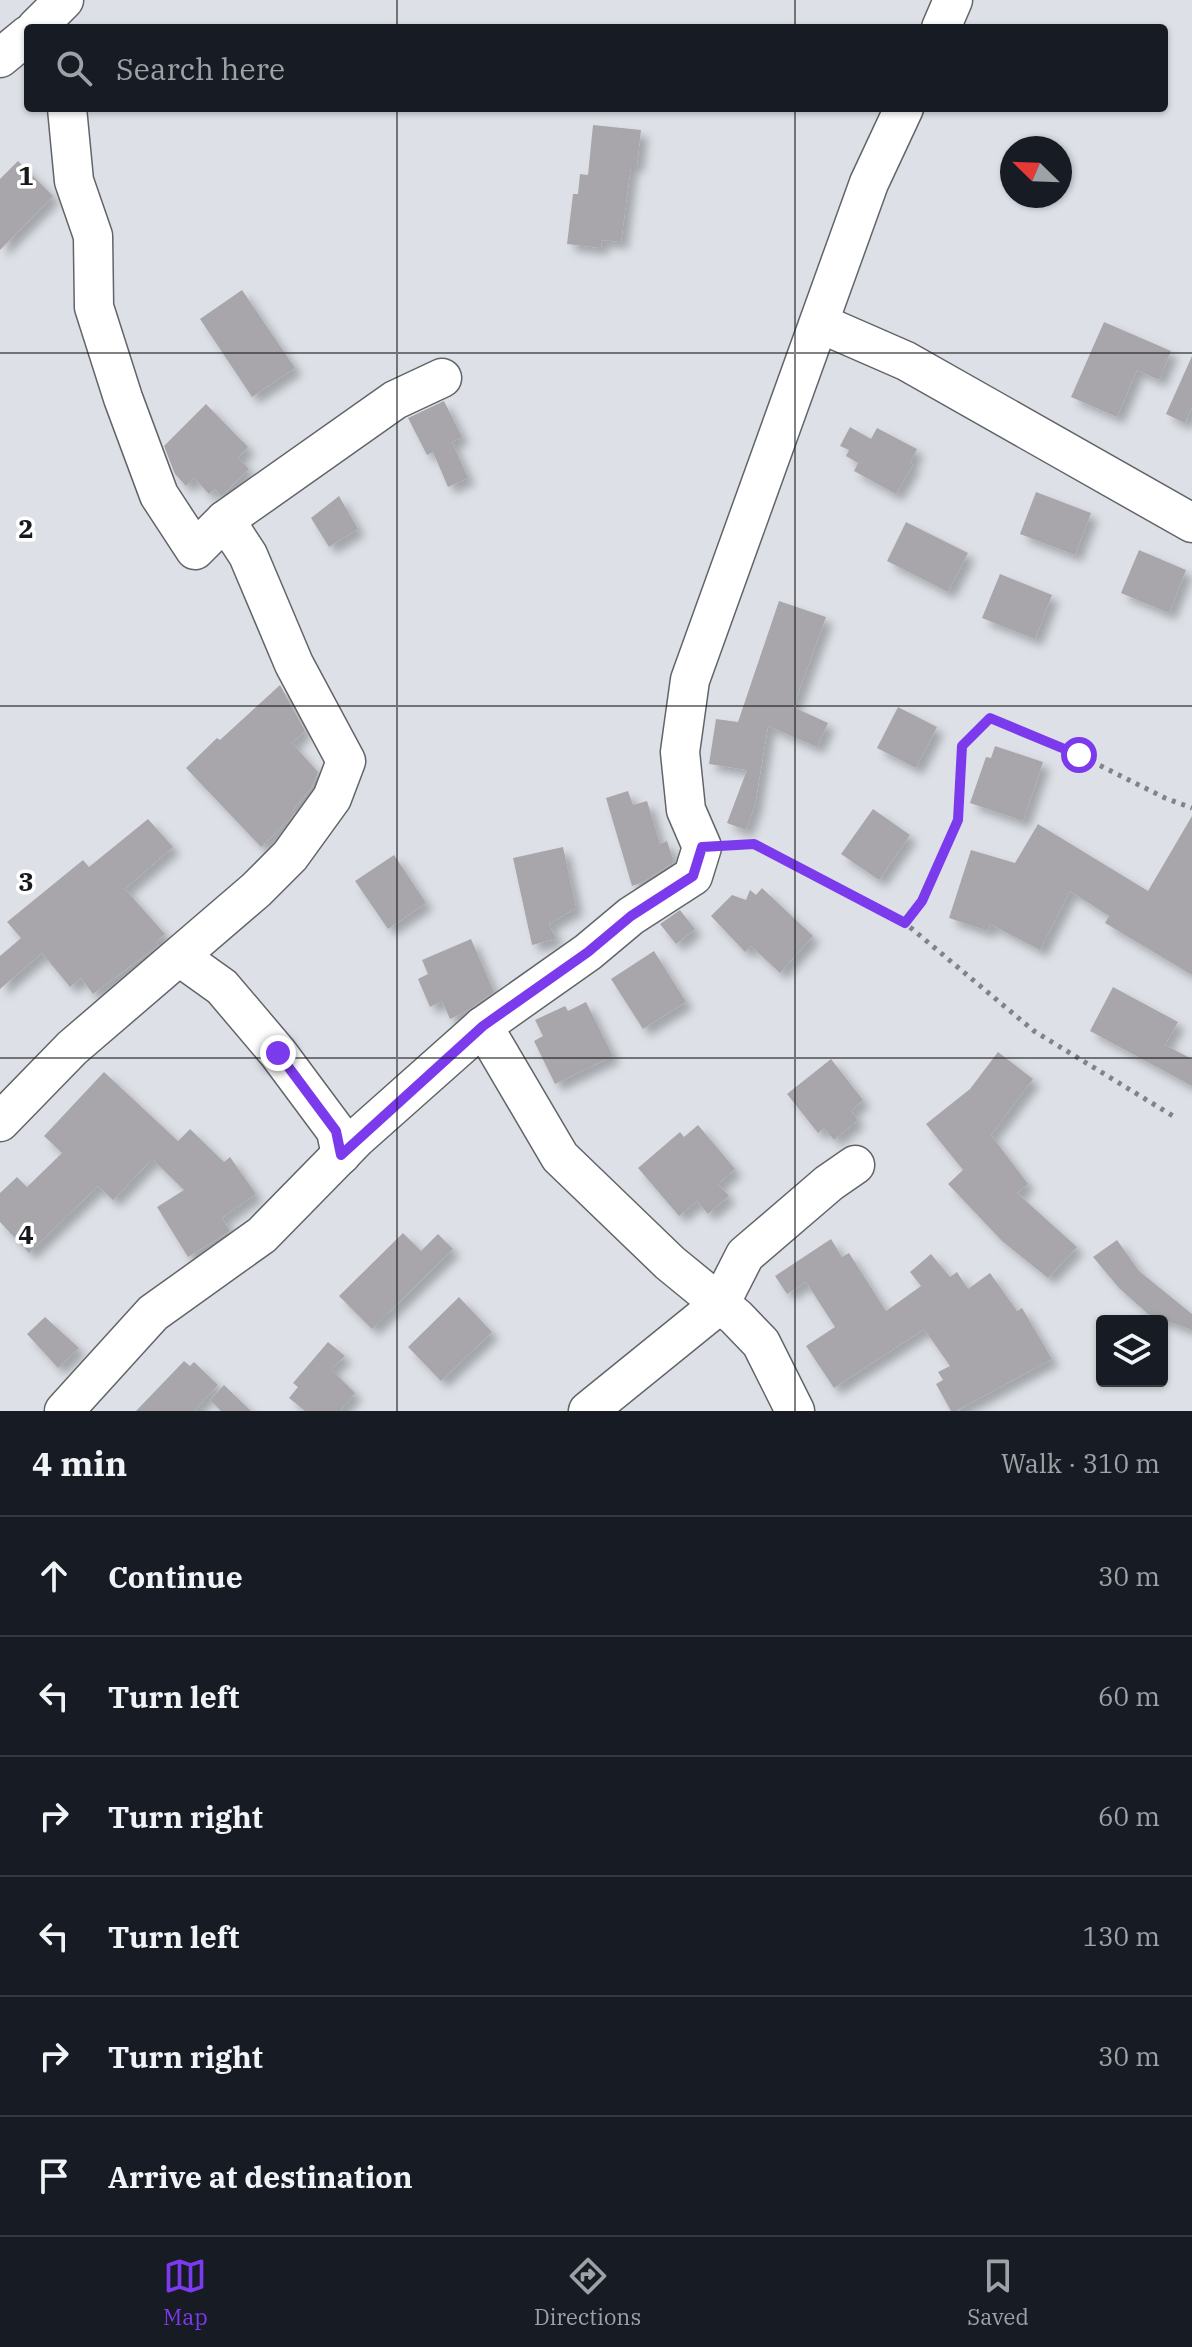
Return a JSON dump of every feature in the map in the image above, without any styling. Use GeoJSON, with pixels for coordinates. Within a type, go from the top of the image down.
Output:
{"type":"FeatureCollection","features":[{"type":"Feature","properties":{"kind":"street"},"geometry":{"type":"LineString","coordinates":[[943,24],[953,0]]}},
{"type":"Feature","properties":{"kind":"street"},"geometry":{"type":"LineString","coordinates":[[0,58],[24,38]]}},
{"type":"Feature","properties":{"kind":"street"},"geometry":{"type":"LineString","coordinates":[[67,112],[74,181],[93,236],[94,307],[159,495],[195,550],[225,520],[395,400],[442,378]]}},
{"type":"Feature","properties":{"kind":"street"},"geometry":{"type":"LineString","coordinates":[[64,1411],[153,1313],[262,1235],[341,1155],[483,1026],[588,952],[631,916],[693,876],[702,847],[686,810],[680,752],[690,680],[869,183],[902,112]]}},
{"type":"Feature","properties":{"kind":"street"},"geometry":{"type":"LineString","coordinates":[[819,323],[906,361],[1192,523]]}},
{"type":"Feature","properties":{"kind":"street"},"geometry":{"type":"LineString","coordinates":[[0,1122],[72,1048],[180,957],[290,856],[332,798],[346,761],[294,664],[248,555],[225,520]]}},
{"type":"Feature","properties":{"kind":"street"},"geometry":{"type":"LineString","coordinates":[[180,957],[222,987],[278,1053],[336,1131],[341,1155]]}},
{"type":"Feature","properties":{"kind":"street"},"geometry":{"type":"LineString","coordinates":[[483,1026],[560,1157],[670,1263],[761,1343],[795,1411]]}},
{"type":"Feature","properties":{"kind":"street"},"geometry":{"type":"LineString","coordinates":[[588,1411],[720,1304],[745,1255],[829,1183],[855,1165]]}},
{"type":"Feature","properties":{"kind":"path"},"geometry":{"type":"LineString","coordinates":[[905,923],[922,901],[958,820],[962,746],[990,718],[1079,755],[1165,798],[1192,808]]}},
{"type":"Feature","properties":{"kind":"path"},"geometry":{"type":"LineString","coordinates":[[702,847],[754,844],[905,923],[1034,1031],[1173,1116]]}},
{"type":"Feature","properties":{"kind":"building"},"geometry":{"type":"Polygon","coordinates":[[[593,125],[641,130],[637,165],[631,165],[621,242],[602,240],[601,248],[567,244],[573,194],[578,194],[580,174],[588,175],[593,125]]]}},
{"type":"Feature","properties":{"kind":"building"},"geometry":{"type":"Polygon","coordinates":[[[18,161],[53,196],[0,250],[0,179],[18,161]]]}},
{"type":"Feature","properties":{"kind":"building"},"geometry":{"type":"Polygon","coordinates":[[[242,290],[295,368],[252,397],[200,319],[242,290]]]}},
{"type":"Feature","properties":{"kind":"building"},"geometry":{"type":"Polygon","coordinates":[[[1104,322],[1171,351],[1159,380],[1137,370],[1117,417],[1071,397],[1104,322]]]}},
{"type":"Feature","properties":{"kind":"building"},"geometry":{"type":"Polygon","coordinates":[[[1192,356],[1192,407],[1185,423],[1166,414],[1192,356]]]}},
{"type":"Feature","properties":{"kind":"building"},"geometry":{"type":"Polygon","coordinates":[[[444,401],[462,437],[452,442],[468,478],[448,487],[433,452],[427,455],[408,418],[444,401]]]}},
{"type":"Feature","properties":{"kind":"building"},"geometry":{"type":"Polygon","coordinates":[[[206,404],[248,447],[238,458],[249,469],[221,496],[215,489],[209,494],[194,478],[186,486],[175,474],[164,446],[206,404]]]}},
{"type":"Feature","properties":{"kind":"building"},"geometry":{"type":"Polygon","coordinates":[[[850,427],[871,439],[877,428],[917,449],[910,463],[913,465],[896,494],[854,471],[858,463],[846,456],[849,450],[840,446],[850,427]]]}},
{"type":"Feature","properties":{"kind":"building"},"geometry":{"type":"Polygon","coordinates":[[[1036,492],[1091,513],[1075,555],[1020,534],[1036,492]]]}},
{"type":"Feature","properties":{"kind":"building"},"geometry":{"type":"Polygon","coordinates":[[[339,496],[358,529],[329,547],[311,518],[339,496]]]}},
{"type":"Feature","properties":{"kind":"building"},"geometry":{"type":"Polygon","coordinates":[[[906,522],[968,553],[948,592],[887,561],[906,522]]]}},
{"type":"Feature","properties":{"kind":"building"},"geometry":{"type":"Polygon","coordinates":[[[1139,550],[1186,570],[1169,613],[1121,593],[1139,550]]]}},
{"type":"Feature","properties":{"kind":"building"},"geometry":{"type":"Polygon","coordinates":[[[1000,574],[1052,595],[1035,639],[982,618],[1000,574]]]}},
{"type":"Feature","properties":{"kind":"building"},"geometry":{"type":"Polygon","coordinates":[[[779,601],[826,617],[793,707],[828,723],[817,747],[768,726],[755,805],[746,830],[727,823],[747,770],[709,764],[716,719],[738,722],[779,601]]]}},
{"type":"Feature","properties":{"kind":"building"},"geometry":{"type":"Polygon","coordinates":[[[280,685],[305,731],[292,743],[318,772],[312,787],[293,810],[295,812],[290,819],[261,847],[186,768],[280,685]]]}},
{"type":"Feature","properties":{"kind":"building"},"geometry":{"type":"Polygon","coordinates":[[[898,707],[937,727],[916,768],[877,748],[898,707]]]}},
{"type":"Feature","properties":{"kind":"building"},"geometry":{"type":"Polygon","coordinates":[[[995,746],[1043,762],[1023,821],[970,803],[986,757],[991,758],[995,746]]]}},
{"type":"Feature","properties":{"kind":"building"},"geometry":{"type":"Polygon","coordinates":[[[628,791],[633,805],[647,801],[660,844],[667,841],[674,862],[632,886],[606,798],[628,791]]]}},
{"type":"Feature","properties":{"kind":"building"},"geometry":{"type":"Polygon","coordinates":[[[873,809],[910,835],[879,880],[841,854],[873,809]]]}},
{"type":"Feature","properties":{"kind":"building"},"geometry":{"type":"Polygon","coordinates":[[[1192,816],[1192,975],[1105,923],[1109,916],[1070,891],[1040,950],[990,924],[988,931],[949,918],[971,850],[1015,863],[1038,824],[1148,891],[1192,816]]]}},
{"type":"Feature","properties":{"kind":"building"},"geometry":{"type":"Polygon","coordinates":[[[148,819],[173,847],[125,889],[165,934],[156,942],[159,945],[93,994],[81,978],[70,987],[42,953],[0,989],[0,956],[21,938],[7,922],[83,860],[89,867],[148,819]]]}},
{"type":"Feature","properties":{"kind":"building"},"geometry":{"type":"Polygon","coordinates":[[[563,847],[576,908],[549,924],[556,939],[532,945],[513,858],[563,847]]]}},
{"type":"Feature","properties":{"kind":"building"},"geometry":{"type":"Polygon","coordinates":[[[394,855],[426,903],[388,929],[355,881],[394,855]]]}},
{"type":"Feature","properties":{"kind":"building"},"geometry":{"type":"Polygon","coordinates":[[[762,888],[813,936],[780,973],[751,946],[745,952],[711,916],[732,895],[746,900],[750,890],[756,895],[762,888]]]}},
{"type":"Feature","properties":{"kind":"building"},"geometry":{"type":"Polygon","coordinates":[[[680,910],[695,929],[676,944],[660,924],[680,910]]]}},
{"type":"Feature","properties":{"kind":"building"},"geometry":{"type":"Polygon","coordinates":[[[471,939],[494,992],[450,1019],[442,1001],[430,1007],[418,979],[428,974],[422,960],[471,939]]]}},
{"type":"Feature","properties":{"kind":"building"},"geometry":{"type":"Polygon","coordinates":[[[654,951],[686,1002],[643,1029],[611,979],[654,951]]]}},
{"type":"Feature","properties":{"kind":"building"},"geometry":{"type":"Polygon","coordinates":[[[1113,987],[1178,1022],[1165,1045],[1192,1059],[1192,1086],[1090,1031],[1113,987]]]}},
{"type":"Feature","properties":{"kind":"building"},"geometry":{"type":"Polygon","coordinates":[[[586,1002],[613,1056],[555,1084],[534,1041],[543,1036],[535,1020],[565,1006],[568,1011],[586,1002]]]}},
{"type":"Feature","properties":{"kind":"building"},"geometry":{"type":"Polygon","coordinates":[[[998,1052],[1033,1079],[991,1135],[1028,1184],[1017,1193],[1077,1247],[1048,1278],[1002,1241],[948,1184],[963,1170],[926,1124],[970,1089],[998,1052]]]}},
{"type":"Feature","properties":{"kind":"building"},"geometry":{"type":"Polygon","coordinates":[[[831,1059],[863,1100],[851,1111],[858,1120],[834,1140],[824,1128],[818,1133],[787,1094],[831,1059]]]}},
{"type":"Feature","properties":{"kind":"building"},"geometry":{"type":"Polygon","coordinates":[[[104,1072],[178,1141],[190,1129],[224,1162],[230,1157],[256,1194],[222,1218],[230,1231],[188,1257],[157,1207],[184,1190],[152,1159],[113,1200],[98,1186],[29,1253],[0,1222],[0,1193],[17,1177],[27,1187],[62,1153],[44,1136],[104,1072]]]}},
{"type":"Feature","properties":{"kind":"building"},"geometry":{"type":"Polygon","coordinates":[[[698,1125],[735,1169],[718,1184],[729,1196],[708,1214],[697,1201],[679,1216],[638,1168],[680,1132],[684,1137],[698,1125]]]}},
{"type":"Feature","properties":{"kind":"building"},"geometry":{"type":"Polygon","coordinates":[[[403,1233],[421,1251],[438,1234],[453,1249],[372,1329],[339,1296],[403,1233]]]}},
{"type":"Feature","properties":{"kind":"building"},"geometry":{"type":"Polygon","coordinates":[[[831,1239],[842,1257],[849,1253],[886,1311],[921,1286],[910,1272],[931,1254],[950,1277],[957,1272],[968,1289],[990,1273],[1017,1311],[1022,1308],[1052,1359],[951,1411],[936,1384],[943,1380],[938,1372],[950,1366],[924,1329],[834,1388],[806,1346],[835,1327],[806,1282],[787,1294],[775,1276],[831,1239]]]}},
{"type":"Feature","properties":{"kind":"building"},"geometry":{"type":"Polygon","coordinates":[[[1117,1240],[1139,1271],[1192,1314],[1192,1330],[1168,1321],[1168,1315],[1148,1314],[1119,1288],[1093,1257],[1117,1240]]]}},
{"type":"Feature","properties":{"kind":"building"},"geometry":{"type":"Polygon","coordinates":[[[459,1297],[492,1332],[441,1381],[408,1347],[459,1297]]]}},
{"type":"Feature","properties":{"kind":"building"},"geometry":{"type":"Polygon","coordinates":[[[45,1317],[79,1348],[58,1368],[27,1334],[45,1317]]]}},
{"type":"Feature","properties":{"kind":"building"},"geometry":{"type":"Polygon","coordinates":[[[328,1342],[345,1356],[331,1369],[355,1393],[340,1411],[305,1411],[289,1398],[298,1387],[293,1383],[328,1342]]]}},
{"type":"Feature","properties":{"kind":"building"},"geometry":{"type":"Polygon","coordinates":[[[184,1361],[190,1366],[194,1362],[218,1385],[194,1411],[136,1411],[184,1361]]]}},
{"type":"Feature","properties":{"kind":"building"},"geometry":{"type":"Polygon","coordinates":[[[224,1385],[251,1411],[221,1411],[210,1400],[224,1385]]]}},
{"type":"Feature","properties":{"kind":"route"},"geometry":{"type":"LineString","coordinates":[[278,1053],[336,1131],[341,1155],[483,1026],[588,952],[631,916],[693,876],[702,847],[754,844],[905,923],[922,901],[958,820],[962,746],[990,718],[1079,755]]}}]}
